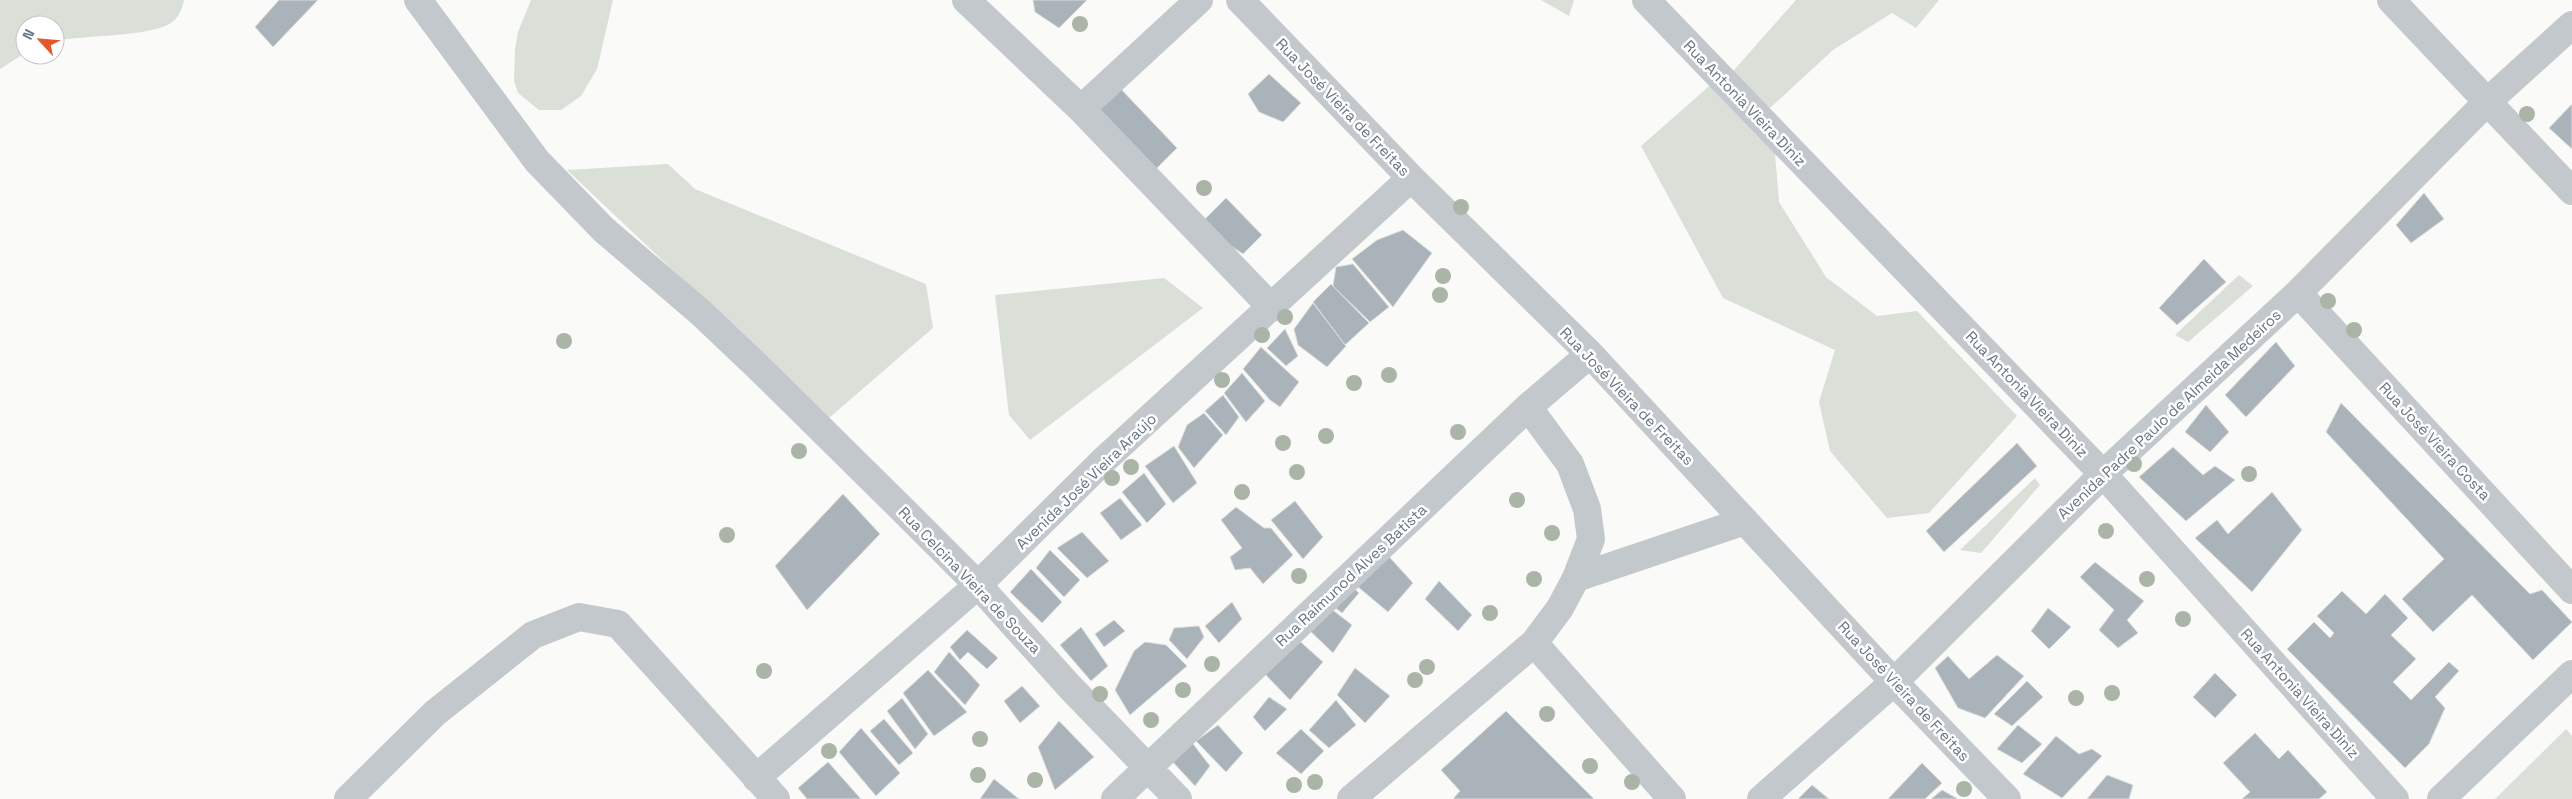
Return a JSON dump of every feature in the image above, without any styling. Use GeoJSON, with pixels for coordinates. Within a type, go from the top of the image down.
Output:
{"type":"FeatureCollection","features":[{"type":"Feature","properties":{"kind":"street","name":"Rua Celcina Vieira de Souza"},"geometry":{"type":"LineString","coordinates":[[418,0],[537,161],[604,230],[700,312],[757,366],[978,585],[1178,799]]}},
{"type":"Feature","properties":{"kind":"street"},"geometry":{"type":"LineString","coordinates":[[966,0],[1082,109],[1272,308]]}},
{"type":"Feature","properties":{"kind":"street"},"geometry":{"type":"LineString","coordinates":[[1082,109],[1199,0]]}},
{"type":"Feature","properties":{"kind":"street","name":"Rua José Vieira de Freitas"},"geometry":{"type":"LineString","coordinates":[[1240,0],[1411,178],[1590,354],[1894,682],[2007,799]]}},
{"type":"Feature","properties":{"kind":"street","name":"Rua Antonia Vieira Diniz"},"geometry":{"type":"LineString","coordinates":[[1646,0],[2103,474],[2395,799]]}},
{"type":"Feature","properties":{"kind":"street"},"geometry":{"type":"LineString","coordinates":[[2391,0],[2572,191]]}},
{"type":"Feature","properties":{"kind":"street","name":"Avenida Padre Paulo de Almeida Medeiros"},"geometry":{"type":"LineString","coordinates":[[1760,799],[1894,682],[2103,474],[2298,293],[2487,102],[2572,25]]}},
{"type":"Feature","properties":{"kind":"street","name":"Avenida José Vieira Araújo"},"geometry":{"type":"LineString","coordinates":[[756,778],[978,585],[1105,459],[1272,308],[1411,178]]}},
{"type":"Feature","properties":{"kind":"street","name":"Rua José Vieira Costa"},"geometry":{"type":"LineString","coordinates":[[2298,293],[2572,590]]}},
{"type":"Feature","properties":{"kind":"street","name":"Rua Raimunod Alves Batista"},"geometry":{"type":"LineString","coordinates":[[1115,799],[1528,407],[1590,354]]}},
{"type":"Feature","properties":{"kind":"street"},"geometry":{"type":"LineString","coordinates":[[1351,799],[1534,643],[1560,608],[1576,578],[1591,539],[1587,509],[1570,464],[1528,407]]}},
{"type":"Feature","properties":{"kind":"street"},"geometry":{"type":"LineString","coordinates":[[1576,578],[1745,521]]}},
{"type":"Feature","properties":{"kind":"street"},"geometry":{"type":"LineString","coordinates":[[348,799],[435,713],[533,635],[579,618],[618,624],[776,799]]}},
{"type":"Feature","properties":{"kind":"street"},"geometry":{"type":"LineString","coordinates":[[1534,643],[1672,799]]}},
{"type":"Feature","properties":{"kind":"street"},"geometry":{"type":"LineString","coordinates":[[2441,799],[2572,674]]}},
{"type":"Feature","properties":{"kind":"shaded area"},"geometry":{"type":"Polygon","coordinates":[[[0,0],[184,0],[180,13],[174,21],[161,28],[132,33],[65,39],[65,15],[15,15],[15,59],[0,69],[0,0]]]}},
{"type":"Feature","properties":{"kind":"shaded area"},"geometry":{"type":"Polygon","coordinates":[[[531,0],[613,0],[597,69],[581,96],[561,110],[539,110],[518,93],[514,81],[515,49],[518,32],[531,0]]]}},
{"type":"Feature","properties":{"kind":"shaded area"},"geometry":{"type":"Polygon","coordinates":[[[1541,0],[1574,0],[1569,16],[1541,0]]]}},
{"type":"Feature","properties":{"kind":"shaded area"},"geometry":{"type":"Polygon","coordinates":[[[1796,0],[1939,0],[1916,28],[1892,13],[1833,50],[1770,108],[1727,78],[1796,0]]]}},
{"type":"Feature","properties":{"kind":"shaded area"},"geometry":{"type":"Polygon","coordinates":[[[1715,81],[1774,142],[1779,202],[1826,277],[1877,316],[1917,311],[2017,416],[1929,513],[1887,518],[1830,451],[1819,402],[1835,350],[1723,298],[1641,146],[1715,81]]]}},
{"type":"Feature","properties":{"kind":"shaded area"},"geometry":{"type":"Polygon","coordinates":[[[668,164],[695,189],[926,284],[933,328],[829,418],[567,170],[668,164]]]}},
{"type":"Feature","properties":{"kind":"shaded area"},"geometry":{"type":"Polygon","coordinates":[[[2239,275],[2253,286],[2188,342],[2175,335],[2239,275]]]}},
{"type":"Feature","properties":{"kind":"shaded area"},"geometry":{"type":"Polygon","coordinates":[[[1164,278],[1203,308],[1030,440],[1009,415],[995,295],[1164,278]]]}},
{"type":"Feature","properties":{"kind":"shaded area"},"geometry":{"type":"Polygon","coordinates":[[[2035,478],[2040,485],[1981,553],[1960,550],[2035,478]]]}},
{"type":"Feature","properties":{"kind":"shaded area"},"geometry":{"type":"Polygon","coordinates":[[[2566,729],[2572,736],[2572,799],[2495,799],[2566,729]]]}},
{"type":"Feature","properties":{"kind":"building"},"geometry":{"type":"Polygon","coordinates":[[[279,0],[318,0],[273,47],[255,27],[279,0]]]}},
{"type":"Feature","properties":{"kind":"building"},"geometry":{"type":"Polygon","coordinates":[[[1033,0],[1087,0],[1059,28],[1035,12],[1033,0]]]}},
{"type":"Feature","properties":{"kind":"building"},"geometry":{"type":"Polygon","coordinates":[[[1269,74],[1301,103],[1283,122],[1259,112],[1248,94],[1269,74]]]}},
{"type":"Feature","properties":{"kind":"building"},"geometry":{"type":"Polygon","coordinates":[[[1118,86],[1177,148],[1156,169],[1093,106],[1118,86]]]}},
{"type":"Feature","properties":{"kind":"building"},"geometry":{"type":"Polygon","coordinates":[[[2572,104],[2572,149],[2549,128],[2572,104]]]}},
{"type":"Feature","properties":{"kind":"building"},"geometry":{"type":"Polygon","coordinates":[[[2424,193],[2444,219],[2411,243],[2396,225],[2424,193]]]}},
{"type":"Feature","properties":{"kind":"building"},"geometry":{"type":"Polygon","coordinates":[[[1226,198],[1262,235],[1243,254],[1225,242],[1205,219],[1226,198]]]}},
{"type":"Feature","properties":{"kind":"building"},"geometry":{"type":"Polygon","coordinates":[[[1403,230],[1432,253],[1393,307],[1352,259],[1377,240],[1403,230]]]}},
{"type":"Feature","properties":{"kind":"building"},"geometry":{"type":"Polygon","coordinates":[[[2204,259],[2226,282],[2177,325],[2159,308],[2204,259]]]}},
{"type":"Feature","properties":{"kind":"building"},"geometry":{"type":"Polygon","coordinates":[[[1353,264],[1389,307],[1370,322],[1333,286],[1336,267],[1353,264]]]}},
{"type":"Feature","properties":{"kind":"building"},"geometry":{"type":"Polygon","coordinates":[[[1331,284],[1369,323],[1345,345],[1313,302],[1331,284]]]}},
{"type":"Feature","properties":{"kind":"building"},"geometry":{"type":"Polygon","coordinates":[[[1313,303],[1346,346],[1327,367],[1298,345],[1294,329],[1313,303]]]}},
{"type":"Feature","properties":{"kind":"building"},"geometry":{"type":"Polygon","coordinates":[[[1285,329],[1298,356],[1286,366],[1267,348],[1285,329]]]}},
{"type":"Feature","properties":{"kind":"building"},"geometry":{"type":"Polygon","coordinates":[[[2276,342],[2295,366],[2246,417],[2225,395],[2276,342]]]}},
{"type":"Feature","properties":{"kind":"building"},"geometry":{"type":"Polygon","coordinates":[[[1261,347],[1299,382],[1280,407],[1270,400],[1243,369],[1261,347]]]}},
{"type":"Feature","properties":{"kind":"building"},"geometry":{"type":"Polygon","coordinates":[[[1242,373],[1265,401],[1246,422],[1224,393],[1242,373]]]}},
{"type":"Feature","properties":{"kind":"building"},"geometry":{"type":"Polygon","coordinates":[[[1223,395],[1239,417],[1226,435],[1205,411],[1223,395]]]}},
{"type":"Feature","properties":{"kind":"building"},"geometry":{"type":"Polygon","coordinates":[[[2341,403],[2530,594],[2542,590],[2572,622],[2533,660],[2472,595],[2433,632],[2402,599],[2444,559],[2326,432],[2341,403]]]}},
{"type":"Feature","properties":{"kind":"building"},"geometry":{"type":"Polygon","coordinates":[[[2206,405],[2229,432],[2210,452],[2185,432],[2206,405]]]}},
{"type":"Feature","properties":{"kind":"building"},"geometry":{"type":"Polygon","coordinates":[[[1204,413],[1223,435],[1194,468],[1178,447],[1187,425],[1204,413]]]}},
{"type":"Feature","properties":{"kind":"building"},"geometry":{"type":"Polygon","coordinates":[[[2017,443],[2037,466],[1944,552],[1926,531],[2017,443]]]}},
{"type":"Feature","properties":{"kind":"building"},"geometry":{"type":"Polygon","coordinates":[[[1174,446],[1197,483],[1173,503],[1145,466],[1174,446]]]}},
{"type":"Feature","properties":{"kind":"building"},"geometry":{"type":"Polygon","coordinates":[[[2173,447],[2203,475],[2215,466],[2235,480],[2186,521],[2139,477],[2173,447]]]}},
{"type":"Feature","properties":{"kind":"building"},"geometry":{"type":"Polygon","coordinates":[[[1144,473],[1166,504],[1147,523],[1122,492],[1144,473]]]}},
{"type":"Feature","properties":{"kind":"building"},"geometry":{"type":"Polygon","coordinates":[[[2272,492],[2302,530],[2252,592],[2195,538],[2217,520],[2228,534],[2272,492]]]}},
{"type":"Feature","properties":{"kind":"building"},"geometry":{"type":"Polygon","coordinates":[[[843,494],[880,534],[807,610],[775,566],[843,494]]]}},
{"type":"Feature","properties":{"kind":"building"},"geometry":{"type":"Polygon","coordinates":[[[1120,498],[1142,525],[1121,540],[1100,513],[1120,498]]]}},
{"type":"Feature","properties":{"kind":"building"},"geometry":{"type":"Polygon","coordinates":[[[1295,501],[1323,537],[1303,559],[1271,520],[1295,501]]]}},
{"type":"Feature","properties":{"kind":"building"},"geometry":{"type":"Polygon","coordinates":[[[1236,507],[1264,528],[1271,528],[1293,555],[1263,584],[1250,568],[1235,570],[1230,557],[1242,548],[1221,520],[1236,507]]]}},
{"type":"Feature","properties":{"kind":"building"},"geometry":{"type":"Polygon","coordinates":[[[1082,532],[1109,561],[1087,578],[1057,548],[1082,532]]]}},
{"type":"Feature","properties":{"kind":"building"},"geometry":{"type":"Polygon","coordinates":[[[1050,550],[1080,580],[1064,597],[1036,568],[1050,550]]]}},
{"type":"Feature","properties":{"kind":"building"},"geometry":{"type":"Polygon","coordinates":[[[1383,550],[1413,583],[1388,612],[1351,581],[1383,550]]]}},
{"type":"Feature","properties":{"kind":"building"},"geometry":{"type":"Polygon","coordinates":[[[2095,562],[2144,601],[2127,620],[2138,633],[2118,648],[2099,630],[2114,610],[2080,577],[2095,562]]]}},
{"type":"Feature","properties":{"kind":"building"},"geometry":{"type":"Polygon","coordinates":[[[1031,569],[1062,602],[1042,623],[1010,592],[1031,569]]]}},
{"type":"Feature","properties":{"kind":"building"},"geometry":{"type":"Polygon","coordinates":[[[1439,581],[1472,615],[1458,631],[1425,599],[1439,581]]]}},
{"type":"Feature","properties":{"kind":"building"},"geometry":{"type":"Polygon","coordinates":[[[1348,583],[1359,593],[1342,613],[1328,602],[1348,583]]]}},
{"type":"Feature","properties":{"kind":"building"},"geometry":{"type":"Polygon","coordinates":[[[2342,591],[2366,614],[2385,594],[2408,618],[2391,635],[2416,659],[2393,682],[2411,700],[2449,662],[2459,671],[2435,697],[2445,708],[2429,744],[2405,768],[2287,649],[2314,622],[2330,638],[2334,633],[2317,616],[2342,591]]]}},
{"type":"Feature","properties":{"kind":"building"},"geometry":{"type":"Polygon","coordinates":[[[1232,602],[1242,619],[1219,643],[1205,626],[1232,602]]]}},
{"type":"Feature","properties":{"kind":"building"},"geometry":{"type":"Polygon","coordinates":[[[1325,604],[1352,625],[1333,653],[1304,625],[1325,604]]]}},
{"type":"Feature","properties":{"kind":"building"},"geometry":{"type":"Polygon","coordinates":[[[2048,608],[2071,627],[2049,649],[2031,631],[2048,608]]]}},
{"type":"Feature","properties":{"kind":"building"},"geometry":{"type":"Polygon","coordinates":[[[1114,620],[1125,631],[1104,647],[1095,634],[1114,620]]]}},
{"type":"Feature","properties":{"kind":"building"},"geometry":{"type":"Polygon","coordinates":[[[1199,626],[1204,637],[1187,659],[1169,640],[1174,628],[1199,626]]]}},
{"type":"Feature","properties":{"kind":"building"},"geometry":{"type":"Polygon","coordinates":[[[1081,627],[1108,666],[1091,681],[1060,645],[1081,627]]]}},
{"type":"Feature","properties":{"kind":"building"},"geometry":{"type":"Polygon","coordinates":[[[967,630],[998,658],[987,669],[968,652],[960,660],[950,647],[967,630]]]}},
{"type":"Feature","properties":{"kind":"building"},"geometry":{"type":"Polygon","coordinates":[[[1294,636],[1323,662],[1290,700],[1259,668],[1294,636]]]}},
{"type":"Feature","properties":{"kind":"building"},"geometry":{"type":"Polygon","coordinates":[[[1145,642],[1166,645],[1187,666],[1130,715],[1115,690],[1134,651],[1145,642]]]}},
{"type":"Feature","properties":{"kind":"building"},"geometry":{"type":"Polygon","coordinates":[[[949,652],[980,685],[965,705],[934,672],[949,652]]]}},
{"type":"Feature","properties":{"kind":"building"},"geometry":{"type":"Polygon","coordinates":[[[1997,655],[2024,676],[1985,718],[1958,708],[1935,668],[1948,656],[1969,679],[1997,655]]]}},
{"type":"Feature","properties":{"kind":"building"},"geometry":{"type":"Polygon","coordinates":[[[1355,668],[1390,696],[1365,723],[1337,695],[1355,668]]]}},
{"type":"Feature","properties":{"kind":"building"},"geometry":{"type":"Polygon","coordinates":[[[928,670],[967,712],[934,736],[903,693],[928,670]]]}},
{"type":"Feature","properties":{"kind":"building"},"geometry":{"type":"Polygon","coordinates":[[[2215,673],[2237,695],[2215,718],[2193,697],[2215,673]]]}},
{"type":"Feature","properties":{"kind":"building"},"geometry":{"type":"Polygon","coordinates":[[[2027,681],[2043,697],[2012,726],[1994,714],[2027,681]]]}},
{"type":"Feature","properties":{"kind":"building"},"geometry":{"type":"Polygon","coordinates":[[[1022,686],[1040,706],[1020,723],[1004,701],[1022,686]]]}},
{"type":"Feature","properties":{"kind":"building"},"geometry":{"type":"Polygon","coordinates":[[[1269,697],[1287,709],[1265,731],[1253,717],[1269,697]]]}},
{"type":"Feature","properties":{"kind":"building"},"geometry":{"type":"Polygon","coordinates":[[[902,698],[928,734],[915,749],[887,711],[902,698]]]}},
{"type":"Feature","properties":{"kind":"building"},"geometry":{"type":"Polygon","coordinates":[[[1336,700],[1356,725],[1329,748],[1309,730],[1336,700]]]}},
{"type":"Feature","properties":{"kind":"building"},"geometry":{"type":"Polygon","coordinates":[[[1506,711],[1594,799],[1453,799],[1460,791],[1441,770],[1506,711]]]}},
{"type":"Feature","properties":{"kind":"building"},"geometry":{"type":"Polygon","coordinates":[[[884,719],[913,753],[899,765],[870,731],[884,719]]]}},
{"type":"Feature","properties":{"kind":"building"},"geometry":{"type":"Polygon","coordinates":[[[1059,721],[1094,757],[1055,790],[1038,747],[1059,721]]]}},
{"type":"Feature","properties":{"kind":"building"},"geometry":{"type":"Polygon","coordinates":[[[1218,725],[1243,753],[1226,772],[1196,741],[1218,725]]]}},
{"type":"Feature","properties":{"kind":"building"},"geometry":{"type":"Polygon","coordinates":[[[2018,725],[2042,744],[2022,763],[1997,749],[2018,725]]]}},
{"type":"Feature","properties":{"kind":"building"},"geometry":{"type":"Polygon","coordinates":[[[861,728],[900,773],[876,796],[839,752],[861,728]]]}},
{"type":"Feature","properties":{"kind":"building"},"geometry":{"type":"Polygon","coordinates":[[[1301,729],[1324,751],[1301,774],[1276,753],[1301,729]]]}},
{"type":"Feature","properties":{"kind":"building"},"geometry":{"type":"Polygon","coordinates":[[[2255,733],[2279,759],[2288,750],[2327,792],[2319,799],[2242,799],[2250,792],[2223,763],[2255,733]]]}},
{"type":"Feature","properties":{"kind":"building"},"geometry":{"type":"Polygon","coordinates":[[[2056,736],[2079,754],[2092,749],[2102,756],[2062,798],[2023,774],[2056,736]]]}},
{"type":"Feature","properties":{"kind":"building"},"geometry":{"type":"Polygon","coordinates":[[[1190,740],[1210,766],[1195,786],[1171,760],[1190,740]]]}},
{"type":"Feature","properties":{"kind":"building"},"geometry":{"type":"Polygon","coordinates":[[[828,762],[861,799],[807,799],[798,788],[828,762]]]}},
{"type":"Feature","properties":{"kind":"building"},"geometry":{"type":"Polygon","coordinates":[[[1922,763],[1942,783],[1925,799],[1888,799],[1922,763]]]}},
{"type":"Feature","properties":{"kind":"building"},"geometry":{"type":"Polygon","coordinates":[[[2107,775],[2133,785],[2129,799],[2087,799],[2107,775]]]}},
{"type":"Feature","properties":{"kind":"building"},"geometry":{"type":"Polygon","coordinates":[[[994,779],[1019,799],[980,799],[994,779]]]}},
{"type":"Feature","properties":{"kind":"building"},"geometry":{"type":"Polygon","coordinates":[[[1812,785],[1829,799],[1798,799],[1812,785]]]}},
{"type":"Feature","properties":{"kind":"building"},"geometry":{"type":"Polygon","coordinates":[[[1942,790],[1958,799],[1931,799],[1942,790]]]}}]}
